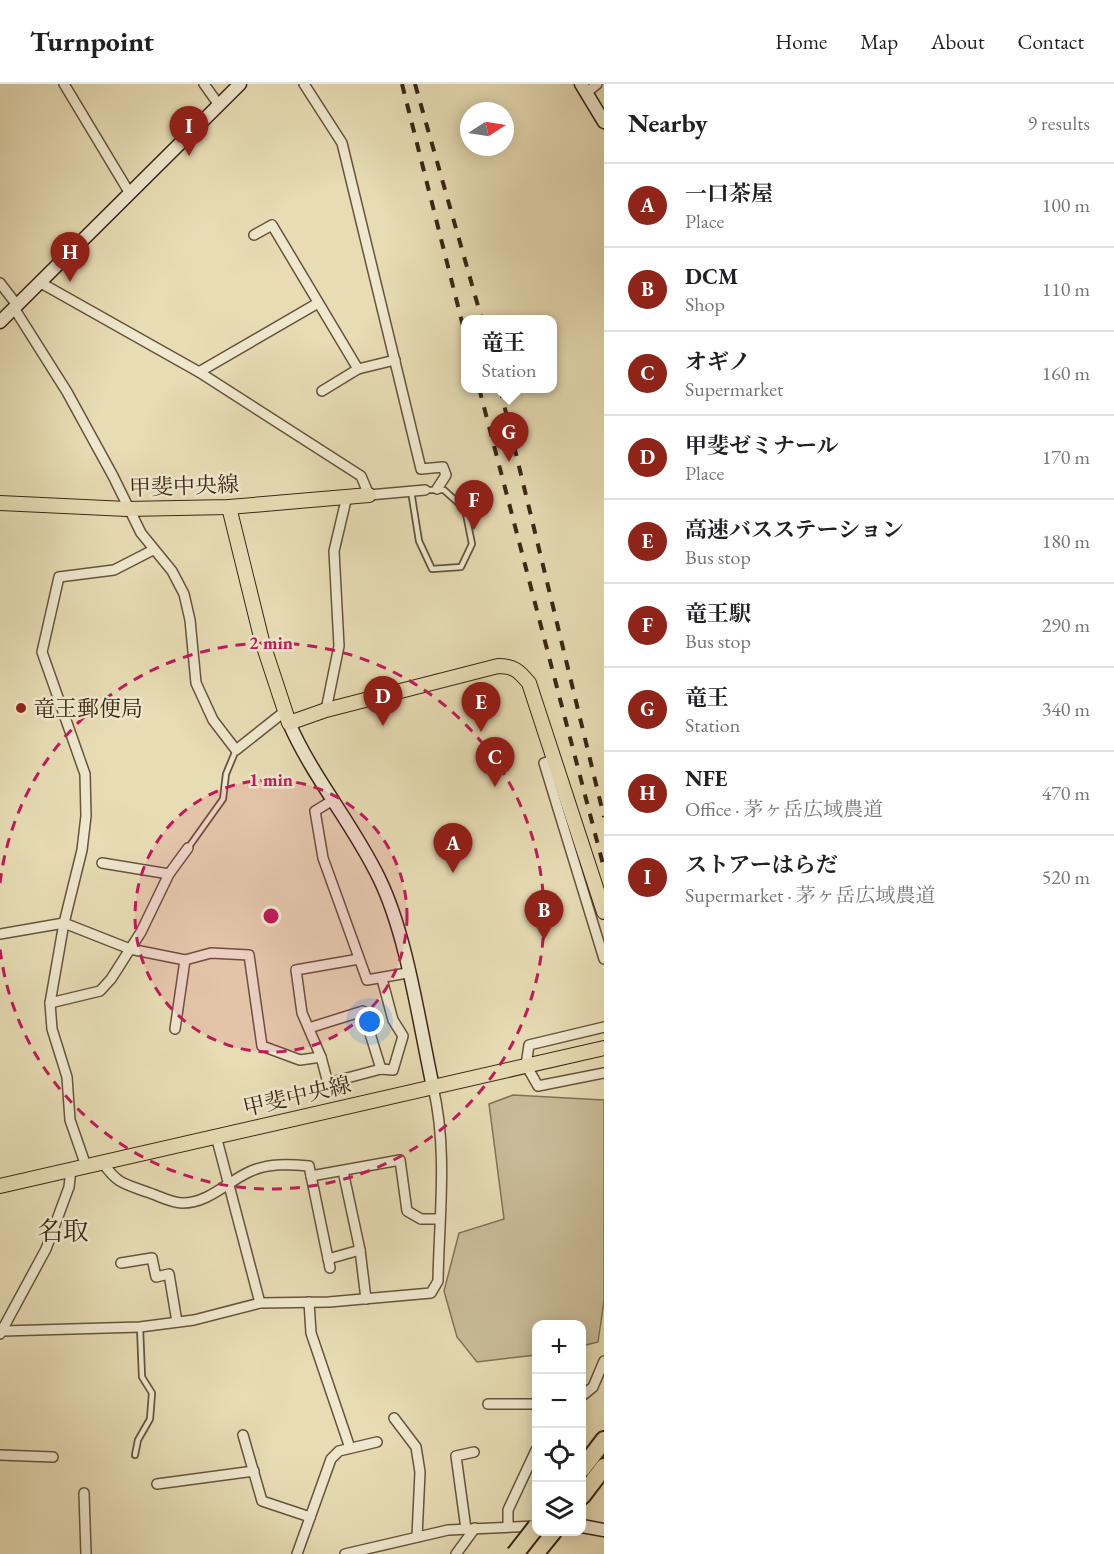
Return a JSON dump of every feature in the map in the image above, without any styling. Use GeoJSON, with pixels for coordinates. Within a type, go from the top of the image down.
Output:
{"type":"FeatureCollection","features":[{"type":"Feature","properties":{"kind":"highway"},"geometry":{"type":"LineString","coordinates":[[586,1464],[604,1440]]}},
{"type":"Feature","properties":{"kind":"highway"},"geometry":{"type":"LineString","coordinates":[[586,1491],[604,1467]]}},
{"type":"Feature","properties":{"kind":"highway"},"geometry":{"type":"LineString","coordinates":[[515,1554],[532,1533]]}},
{"type":"Feature","properties":{"kind":"highway"},"geometry":{"type":"LineString","coordinates":[[535,1554],[550,1536]]}},
{"type":"Feature","properties":{"kind":"main road","name":"甲斐中央線"},"geometry":{"type":"LineString","coordinates":[[0,503],[127,509],[229,507],[369,495]]}},
{"type":"Feature","properties":{"kind":"main road"},"geometry":{"type":"LineString","coordinates":[[229,507],[261,641],[286,718],[498,666],[510,666],[518,670],[529,683],[604,912]]}},
{"type":"Feature","properties":{"kind":"main road","name":"甲斐中央線"},"geometry":{"type":"LineString","coordinates":[[0,1186],[604,1048]]}},
{"type":"Feature","properties":{"kind":"street"},"geometry":{"type":"LineString","coordinates":[[64,84],[129,192]]}},
{"type":"Feature","properties":{"kind":"street"},"geometry":{"type":"LineString","coordinates":[[204,84],[219,105]]}},
{"type":"Feature","properties":{"kind":"street"},"geometry":{"type":"LineString","coordinates":[[0,322],[240,84]]}},
{"type":"Feature","properties":{"kind":"street"},"geometry":{"type":"LineString","coordinates":[[304,84],[342,143],[394,360],[413,425],[421,469],[443,467],[446,475],[437,489]]}},
{"type":"Feature","properties":{"kind":"street"},"geometry":{"type":"LineString","coordinates":[[597,84],[584,88],[604,122]]}},
{"type":"Feature","properties":{"kind":"street"},"geometry":{"type":"LineString","coordinates":[[254,236],[272,225],[358,369]]}},
{"type":"Feature","properties":{"kind":"street"},"geometry":{"type":"LineString","coordinates":[[0,283],[67,392],[113,476],[127,509],[153,550],[172,571],[184,594],[196,683],[213,720],[237,750],[286,718],[315,774],[380,880],[395,920],[433,1087],[440,1133],[438,1281],[431,1293],[366,1299],[260,1303],[177,1322],[140,1327],[1,1333]]}},
{"type":"Feature","properties":{"kind":"street"},"geometry":{"type":"LineString","coordinates":[[41,283],[199,372],[361,476],[369,495],[425,490]]}},
{"type":"Feature","properties":{"kind":"street"},"geometry":{"type":"LineString","coordinates":[[199,372],[318,303]]}},
{"type":"Feature","properties":{"kind":"street"},"geometry":{"type":"LineString","coordinates":[[322,391],[358,369],[394,360]]}},
{"type":"Feature","properties":{"kind":"street"},"geometry":{"type":"LineString","coordinates":[[326,710],[339,646],[334,551],[347,496]]}},
{"type":"Feature","properties":{"kind":"street"},"geometry":{"type":"LineString","coordinates":[[86,1166],[70,1120],[67,1077],[52,1029],[50,1003],[64,923],[82,850],[86,816],[85,774],[42,652],[49,610],[59,577],[114,570],[153,550]]}},
{"type":"Feature","properties":{"kind":"street"},"geometry":{"type":"LineString","coordinates":[[554,760],[544,763],[604,959]]}},
{"type":"Feature","properties":{"kind":"street"},"geometry":{"type":"LineString","coordinates":[[333,800],[315,811],[323,858],[367,980],[407,973]]}},
{"type":"Feature","properties":{"kind":"street"},"geometry":{"type":"LineString","coordinates":[[50,1003],[100,991],[130,950],[170,874],[188,848]]}},
{"type":"Feature","properties":{"kind":"street"},"geometry":{"type":"LineString","coordinates":[[102,863],[170,874]]}},
{"type":"Feature","properties":{"kind":"street"},"geometry":{"type":"LineString","coordinates":[[0,934],[64,923],[130,950],[185,960],[211,953],[249,955],[262,1046],[300,1060],[321,1057]]}},
{"type":"Feature","properties":{"kind":"street"},"geometry":{"type":"LineString","coordinates":[[359,959],[296,970],[302,1013],[321,1057],[328,1083],[381,1069],[393,1071],[403,1036],[393,1020],[382,979]]}},
{"type":"Feature","properties":{"kind":"street"},"geometry":{"type":"LineString","coordinates":[[175,1029],[185,960]]}},
{"type":"Feature","properties":{"kind":"street"},"geometry":{"type":"LineString","coordinates":[[309,1028],[363,1011],[381,1069]]}},
{"type":"Feature","properties":{"kind":"street"},"geometry":{"type":"LineString","coordinates":[[604,1027],[529,1045],[526,1065],[538,1086],[604,1073]]}},
{"type":"Feature","properties":{"kind":"street"},"geometry":{"type":"LineString","coordinates":[[216,1136],[260,1303]]}},
{"type":"Feature","properties":{"kind":"street"},"geometry":{"type":"LineString","coordinates":[[311,1176],[400,1160],[407,1211],[421,1219],[439,1219]]}},
{"type":"Feature","properties":{"kind":"street"},"geometry":{"type":"LineString","coordinates":[[102,1162],[116,1181],[180,1203],[196,1201],[248,1173],[284,1164],[309,1166],[329,1263],[360,1250]]}},
{"type":"Feature","properties":{"kind":"street"},"geometry":{"type":"LineString","coordinates":[[1,1333],[46,1249],[69,1187],[71,1169]]}},
{"type":"Feature","properties":{"kind":"street"},"geometry":{"type":"LineString","coordinates":[[343,1171],[360,1250],[366,1299]]}},
{"type":"Feature","properties":{"kind":"street"},"geometry":{"type":"LineString","coordinates":[[121,1263],[152,1258],[156,1277],[169,1274],[177,1322]]}},
{"type":"Feature","properties":{"kind":"street"},"geometry":{"type":"LineString","coordinates":[[309,1302],[310,1333],[350,1448]]}},
{"type":"Feature","properties":{"kind":"street"},"geometry":{"type":"LineString","coordinates":[[586,1393],[593,1387],[604,1361]]}},
{"type":"Feature","properties":{"kind":"street"},"geometry":{"type":"LineString","coordinates":[[488,1404],[532,1404]]}},
{"type":"Feature","properties":{"kind":"street"},"geometry":{"type":"LineString","coordinates":[[394,1418],[416,1447],[420,1472],[417,1537]]}},
{"type":"Feature","properties":{"kind":"street"},"geometry":{"type":"LineString","coordinates":[[243,1435],[262,1501],[310,1517]]}},
{"type":"Feature","properties":{"kind":"street"},"geometry":{"type":"LineString","coordinates":[[297,1554],[331,1459],[339,1451],[377,1442]]}},
{"type":"Feature","properties":{"kind":"street"},"geometry":{"type":"LineString","coordinates":[[456,1554],[471,1529],[456,1456],[474,1452]]}},
{"type":"Feature","properties":{"kind":"street"},"geometry":{"type":"LineString","coordinates":[[0,1455],[53,1457]]}},
{"type":"Feature","properties":{"kind":"street"},"geometry":{"type":"LineString","coordinates":[[508,1526],[508,1510],[532,1460]]}},
{"type":"Feature","properties":{"kind":"street"},"geometry":{"type":"LineString","coordinates":[[157,1484],[254,1471]]}},
{"type":"Feature","properties":{"kind":"street"},"geometry":{"type":"LineString","coordinates":[[84,1493],[86,1554]]}},
{"type":"Feature","properties":{"kind":"street"},"geometry":{"type":"LineString","coordinates":[[519,1526],[529,1554]]}},
{"type":"Feature","properties":{"kind":"street"},"geometry":{"type":"LineString","coordinates":[[351,1553],[417,1537],[471,1529],[532,1527]]}},
{"type":"Feature","properties":{"kind":"street"},"geometry":{"type":"LineString","coordinates":[[586,1527],[604,1530]]}},
{"type":"Feature","properties":{"kind":"lane"},"geometry":{"type":"LineString","coordinates":[[411,491],[419,541],[432,569],[461,567],[472,544],[465,509],[444,490],[425,490]]}},
{"type":"Feature","properties":{"kind":"lane"},"geometry":{"type":"LineString","coordinates":[[188,848],[223,799],[226,774],[237,750]]}},
{"type":"Feature","properties":{"kind":"lane"},"geometry":{"type":"LineString","coordinates":[[135,1455],[138,1440],[150,1419],[152,1393],[142,1377],[140,1327]]}},
{"type":"Feature","properties":{"kind":"shaded area"},"geometry":{"type":"Polygon","coordinates":[[[513,1095],[604,1100],[604,1301],[598,1342],[586,1345],[586,1320],[532,1320],[532,1355],[477,1362],[457,1337],[444,1291],[459,1233],[504,1219],[489,1104],[513,1095]]]}},
{"type":"Feature","properties":{"kind":"railway"},"geometry":{"type":"LineString","coordinates":[[402,84],[461,318]]}},
{"type":"Feature","properties":{"kind":"railway"},"geometry":{"type":"LineString","coordinates":[[415,84],[481,315]]}},
{"type":"Feature","properties":{"kind":"railway"},"geometry":{"type":"LineString","coordinates":[[480,393],[604,868]]}},
{"type":"Feature","properties":{"kind":"railway"},"geometry":{"type":"LineString","coordinates":[[501,393],[604,817]]}},
{"type":"Feature","properties":{"kind":"place","name":"ストアーはらだ"},"geometry":{"type":"Point","coordinates":[189,156]}},
{"type":"Feature","properties":{"kind":"place","name":"NFE"},"geometry":{"type":"Point","coordinates":[70,282]}},
{"type":"Feature","properties":{"kind":"place","name":"竜王"},"geometry":{"type":"Point","coordinates":[509,462]}},
{"type":"Feature","properties":{"kind":"place","name":"竜王駅"},"geometry":{"type":"Point","coordinates":[474,530]}},
{"type":"Feature","properties":{"kind":"place","name":"竜王郵便局"},"geometry":{"type":"Point","coordinates":[21,708]}},
{"type":"Feature","properties":{"kind":"place","name":"甲斐ゼミナール"},"geometry":{"type":"Point","coordinates":[383,726]}},
{"type":"Feature","properties":{"kind":"place","name":"高速バスステーション"},"geometry":{"type":"Point","coordinates":[481,732]}},
{"type":"Feature","properties":{"kind":"place","name":"オギノ"},"geometry":{"type":"Point","coordinates":[495,787]}},
{"type":"Feature","properties":{"kind":"place","name":"一口茶屋"},"geometry":{"type":"Point","coordinates":[453,873]}},
{"type":"Feature","properties":{"kind":"place","name":"DCM"},"geometry":{"type":"Point","coordinates":[544,940]}},
{"type":"Feature","properties":{"kind":"district","name":"名取"},"geometry":{"type":"Point","coordinates":[63,1231]}}]}
